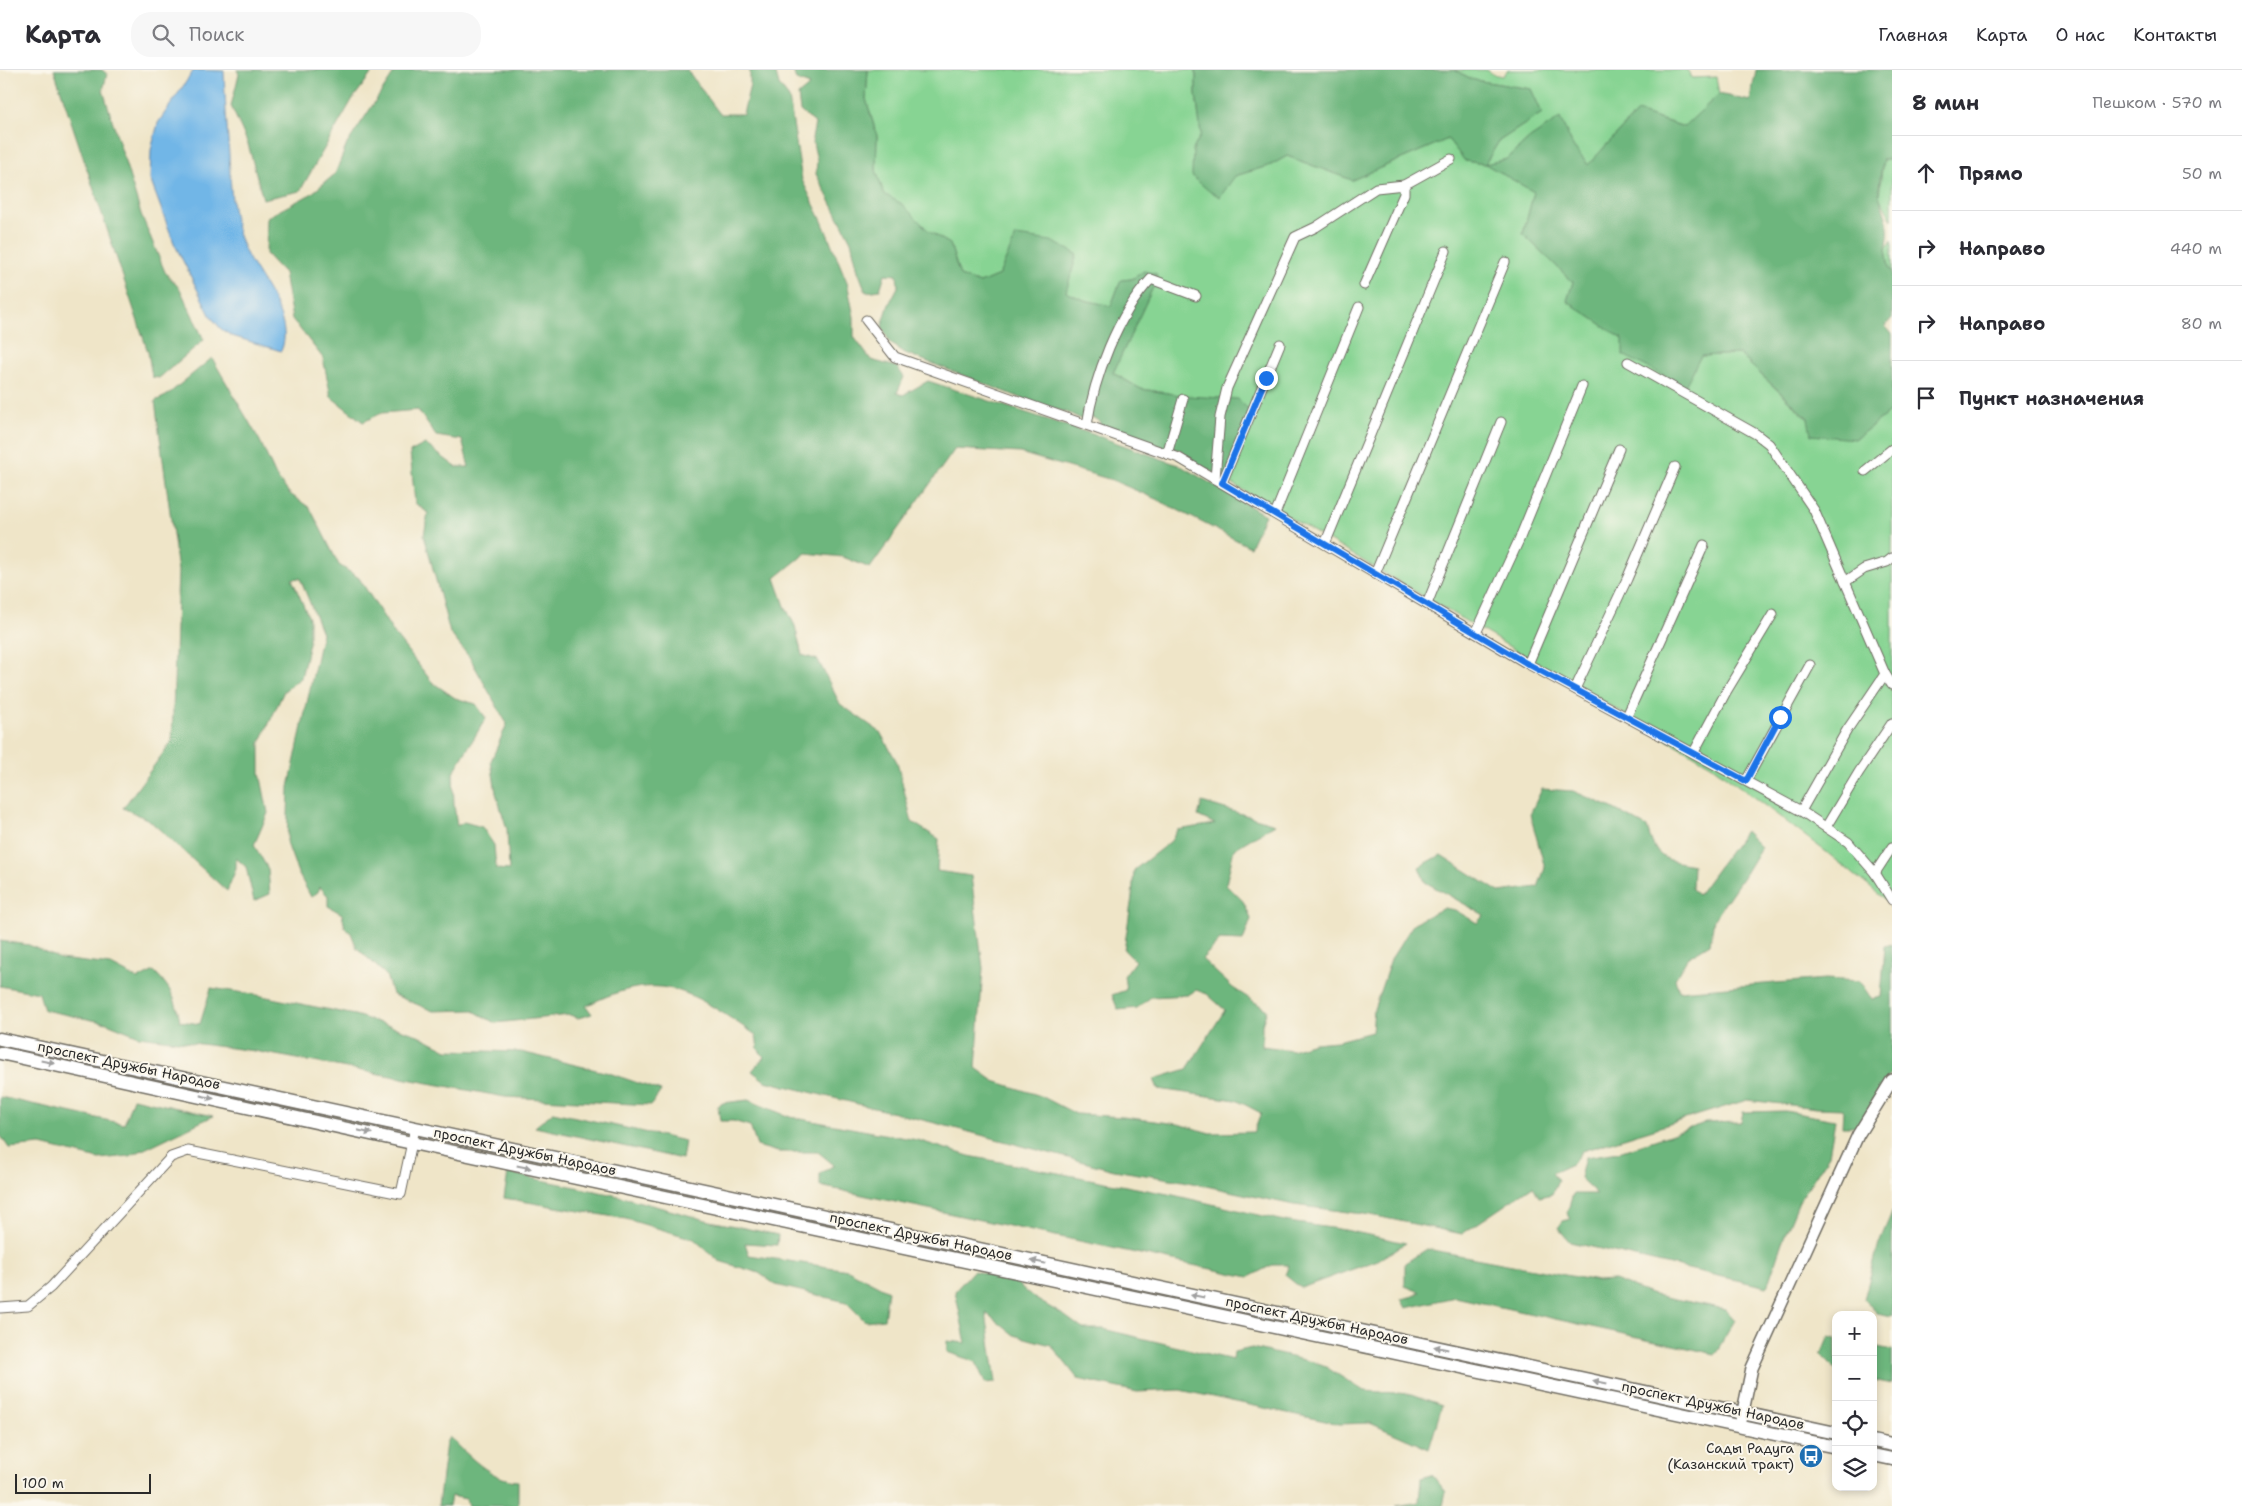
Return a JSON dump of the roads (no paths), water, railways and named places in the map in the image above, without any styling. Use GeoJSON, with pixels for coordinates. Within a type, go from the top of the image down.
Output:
{"type":"FeatureCollection","features":[{"type":"Feature","properties":{"kind":"main road","name":"проспект Дружбы Народов"},"geometry":{"type":"LineString","coordinates":[[0,1039],[1742,1419],[1833,1446]]}},
{"type":"Feature","properties":{"kind":"main road","name":"проспект Дружбы Народов"},"geometry":{"type":"LineString","coordinates":[[0,1052],[412,1143],[1742,1419],[1832,1432]]}},
{"type":"Feature","properties":{"kind":"main road"},"geometry":{"type":"LineString","coordinates":[[1877,1442],[1892,1445]]}},
{"type":"Feature","properties":{"kind":"main road"},"geometry":{"type":"LineString","coordinates":[[1877,1456],[1892,1459]]}},
{"type":"Feature","properties":{"kind":"street"},"geometry":{"type":"LineString","coordinates":[[1218,481],[1220,418],[1227,388],[1295,237],[1316,227],[1376,188],[1404,185],[1452,159]]}},
{"type":"Feature","properties":{"kind":"street"},"geometry":{"type":"LineString","coordinates":[[1364,285],[1404,194],[1404,185]]}},
{"type":"Feature","properties":{"kind":"street"},"geometry":{"type":"LineString","coordinates":[[1325,544],[1446,251]]}},
{"type":"Feature","properties":{"kind":"street"},"geometry":{"type":"LineString","coordinates":[[1375,574],[1505,262]]}},
{"type":"Feature","properties":{"kind":"street"},"geometry":{"type":"LineString","coordinates":[[1087,425],[1090,403],[1111,344],[1136,295],[1151,279],[1196,296]]}},
{"type":"Feature","properties":{"kind":"street"},"geometry":{"type":"LineString","coordinates":[[1275,514],[1359,307]]}},
{"type":"Feature","properties":{"kind":"street"},"geometry":{"type":"LineString","coordinates":[[866,320],[895,357],[1179,458],[1528,664],[1801,811],[1848,842],[1875,873],[1892,900]]}},
{"type":"Feature","properties":{"kind":"street"},"geometry":{"type":"LineString","coordinates":[[1218,481],[1280,344]]}},
{"type":"Feature","properties":{"kind":"street"},"geometry":{"type":"LineString","coordinates":[[1628,362],[1756,434],[1769,444],[1814,510],[1885,674],[1892,685]]}},
{"type":"Feature","properties":{"kind":"street"},"geometry":{"type":"LineString","coordinates":[[1476,633],[1519,540],[1582,386]]}},
{"type":"Feature","properties":{"kind":"street"},"geometry":{"type":"LineString","coordinates":[[1167,454],[1183,400]]}},
{"type":"Feature","properties":{"kind":"street"},"geometry":{"type":"LineString","coordinates":[[1427,604],[1501,422]]}},
{"type":"Feature","properties":{"kind":"street"},"geometry":{"type":"LineString","coordinates":[[1528,664],[1619,449]]}},
{"type":"Feature","properties":{"kind":"street"},"geometry":{"type":"LineString","coordinates":[[1865,471],[1892,449]]}},
{"type":"Feature","properties":{"kind":"street"},"geometry":{"type":"LineString","coordinates":[[1576,689],[1675,467]]}},
{"type":"Feature","properties":{"kind":"street"},"geometry":{"type":"LineString","coordinates":[[1627,716],[1704,545]]}},
{"type":"Feature","properties":{"kind":"street"},"geometry":{"type":"LineString","coordinates":[[1845,582],[1864,569],[1888,562],[1892,558]]}},
{"type":"Feature","properties":{"kind":"street"},"geometry":{"type":"LineString","coordinates":[[1694,752],[1726,692],[1773,614]]}},
{"type":"Feature","properties":{"kind":"street"},"geometry":{"type":"LineString","coordinates":[[1746,781],[1810,665]]}},
{"type":"Feature","properties":{"kind":"street"},"geometry":{"type":"LineString","coordinates":[[1801,811],[1847,730],[1885,674]]}},
{"type":"Feature","properties":{"kind":"street"},"geometry":{"type":"LineString","coordinates":[[1826,827],[1892,723]]}},
{"type":"Feature","properties":{"kind":"street"},"geometry":{"type":"LineString","coordinates":[[1875,873],[1892,847]]}},
{"type":"Feature","properties":{"kind":"street"},"geometry":{"type":"LineString","coordinates":[[1742,1419],[1752,1368],[1858,1135],[1892,1080]]}},
{"type":"Feature","properties":{"kind":"street"},"geometry":{"type":"LineString","coordinates":[[0,1308],[28,1306],[51,1287],[171,1157],[188,1150],[401,1194],[415,1128]]}},
{"type":"Feature","properties":{"kind":"water"},"geometry":{"type":"Polygon","coordinates":[[[194,70],[224,71],[231,193],[235,218],[247,255],[280,314],[284,339],[281,351],[232,336],[221,329],[211,317],[174,243],[150,179],[151,150],[158,123],[194,70]]]}},
{"type":"Feature","properties":{"kind":"place","name":"Сады Радуга (Казанский тракт)"},"geometry":{"type":"Point","coordinates":[1811,1456]}}]}
